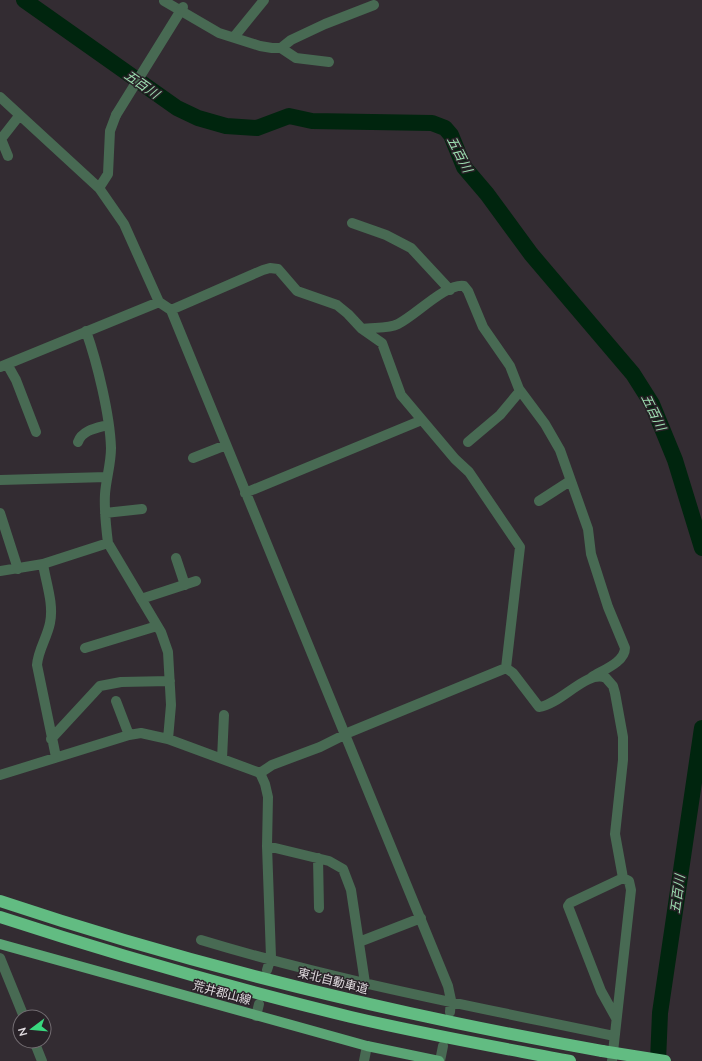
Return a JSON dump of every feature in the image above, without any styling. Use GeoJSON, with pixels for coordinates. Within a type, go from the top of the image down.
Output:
{"type":"FeatureCollection","features":[{"type":"Feature","properties":{"kind":"highway","name":"東北自動車道"},"geometry":{"type":"LineString","coordinates":[[0,901],[64,923],[187,959],[300,988],[469,1027],[602,1052],[665,1061]]}},
{"type":"Feature","properties":{"kind":"highway"},"geometry":{"type":"LineString","coordinates":[[0,917],[166,969],[283,1000],[397,1027],[570,1061]]}},
{"type":"Feature","properties":{"kind":"main road","name":"荒井郡山線"},"geometry":{"type":"LineString","coordinates":[[0,944],[367,1046],[440,1061]]}},
{"type":"Feature","properties":{"kind":"street"},"geometry":{"type":"LineString","coordinates":[[161,0],[219,33],[260,46],[281,48],[296,58],[329,62]]}},
{"type":"Feature","properties":{"kind":"street"},"geometry":{"type":"LineString","coordinates":[[234,37],[264,0]]}},
{"type":"Feature","properties":{"kind":"street"},"geometry":{"type":"LineString","coordinates":[[99,188],[108,174],[110,131],[116,115],[185,3]]}},
{"type":"Feature","properties":{"kind":"street"},"geometry":{"type":"LineString","coordinates":[[281,48],[291,40],[325,24],[374,5]]}},
{"type":"Feature","properties":{"kind":"street"},"geometry":{"type":"LineString","coordinates":[[0,97],[99,188],[124,224],[159,302],[171,310],[421,918],[448,986],[450,1007]]}},
{"type":"Feature","properties":{"kind":"street"},"geometry":{"type":"LineString","coordinates":[[8,156],[1,139],[19,116]]}},
{"type":"Feature","properties":{"kind":"street"},"geometry":{"type":"LineString","coordinates":[[352,223],[386,235],[411,248],[450,290]]}},
{"type":"Feature","properties":{"kind":"street"},"geometry":{"type":"LineString","coordinates":[[171,310],[263,270],[275,268],[278,269],[297,291],[337,305],[348,314],[362,330],[382,342],[401,395],[455,459],[469,472],[520,547],[506,668]]}},
{"type":"Feature","properties":{"kind":"street"},"geometry":{"type":"LineString","coordinates":[[362,330],[398,325],[450,290],[460,285],[464,286],[468,291],[484,327],[510,366],[520,391],[553,435],[588,529],[592,554],[608,607],[625,648],[625,653],[622,659],[550,703],[540,707],[514,673],[506,668]]}},
{"type":"Feature","properties":{"kind":"street"},"geometry":{"type":"LineString","coordinates":[[36,432],[16,380],[4,366],[159,302]]}},
{"type":"Feature","properties":{"kind":"street"},"geometry":{"type":"LineString","coordinates":[[86,331],[98,373],[108,424],[111,450],[107,477],[105,513],[108,543],[157,626],[168,652],[171,705],[168,739]]}},
{"type":"Feature","properties":{"kind":"street"},"geometry":{"type":"LineString","coordinates":[[468,442],[500,415],[520,391]]}},
{"type":"Feature","properties":{"kind":"street"},"geometry":{"type":"LineString","coordinates":[[245,493],[422,420]]}},
{"type":"Feature","properties":{"kind":"street"},"geometry":{"type":"LineString","coordinates":[[78,442],[79,437],[86,432],[108,424]]}},
{"type":"Feature","properties":{"kind":"street"},"geometry":{"type":"LineString","coordinates":[[193,458],[226,445]]}},
{"type":"Feature","properties":{"kind":"street"},"geometry":{"type":"LineString","coordinates":[[0,480],[107,477]]}},
{"type":"Feature","properties":{"kind":"street"},"geometry":{"type":"LineString","coordinates":[[539,501],[570,481]]}},
{"type":"Feature","properties":{"kind":"street"},"geometry":{"type":"LineString","coordinates":[[105,513],[142,509]]}},
{"type":"Feature","properties":{"kind":"street"},"geometry":{"type":"LineString","coordinates":[[0,513],[18,569]]}},
{"type":"Feature","properties":{"kind":"street"},"geometry":{"type":"LineString","coordinates":[[0,571],[43,564],[108,543]]}},
{"type":"Feature","properties":{"kind":"street"},"geometry":{"type":"LineString","coordinates":[[176,558],[185,585]]}},
{"type":"Feature","properties":{"kind":"street"},"geometry":{"type":"LineString","coordinates":[[43,564],[51,616],[48,633],[39,654],[37,665],[46,704],[51,739],[56,757]]}},
{"type":"Feature","properties":{"kind":"street"},"geometry":{"type":"LineString","coordinates":[[141,599],[196,581]]}},
{"type":"Feature","properties":{"kind":"street"},"geometry":{"type":"LineString","coordinates":[[85,648],[157,626]]}},
{"type":"Feature","properties":{"kind":"street"},"geometry":{"type":"LineString","coordinates":[[260,773],[272,765],[346,736],[350,732],[506,668]]}},
{"type":"Feature","properties":{"kind":"street"},"geometry":{"type":"LineString","coordinates":[[592,677],[602,677],[612,686],[621,722],[623,760],[615,834],[623,878]]}},
{"type":"Feature","properties":{"kind":"street"},"geometry":{"type":"LineString","coordinates":[[51,739],[100,686],[121,682],[170,681]]}},
{"type":"Feature","properties":{"kind":"street"},"geometry":{"type":"LineString","coordinates":[[116,701],[129,735]]}},
{"type":"Feature","properties":{"kind":"street"},"geometry":{"type":"LineString","coordinates":[[222,759],[224,715]]}},
{"type":"Feature","properties":{"kind":"street"},"geometry":{"type":"LineString","coordinates":[[0,775],[129,735],[141,733],[168,739],[260,773],[265,784],[268,797],[268,965]]}},
{"type":"Feature","properties":{"kind":"street"},"geometry":{"type":"LineString","coordinates":[[267,846],[294,854],[318,858],[336,864],[345,873],[352,890],[364,983]]}},
{"type":"Feature","properties":{"kind":"street"},"geometry":{"type":"LineString","coordinates":[[318,858],[319,908]]}},
{"type":"Feature","properties":{"kind":"street"},"geometry":{"type":"LineString","coordinates":[[616,1018],[601,991],[568,906],[570,903],[623,878]]}},
{"type":"Feature","properties":{"kind":"street"},"geometry":{"type":"LineString","coordinates":[[612,1061],[631,890],[629,881],[623,878]]}},
{"type":"Feature","properties":{"kind":"street"},"geometry":{"type":"LineString","coordinates":[[359,942],[421,918]]}},
{"type":"Feature","properties":{"kind":"street"},"geometry":{"type":"LineString","coordinates":[[201,940],[268,965],[364,983],[450,1007],[614,1036]]}},
{"type":"Feature","properties":{"kind":"street"},"geometry":{"type":"LineString","coordinates":[[0,958],[21,1009]]}},
{"type":"Feature","properties":{"kind":"street"},"geometry":{"type":"LineString","coordinates":[[256,1016],[259,1004]]}},
{"type":"Feature","properties":{"kind":"street"},"geometry":{"type":"LineString","coordinates":[[364,1061],[367,1046]]}},
{"type":"Feature","properties":{"kind":"street"},"geometry":{"type":"LineString","coordinates":[[440,1061],[443,1046]]}},
{"type":"Feature","properties":{"kind":"street"},"geometry":{"type":"LineString","coordinates":[[37,1049],[42,1061]]}},
{"type":"Feature","properties":{"kind":"waterway","name":"五百川"},"geometry":{"type":"LineString","coordinates":[[24,0],[177,108],[198,118],[226,126],[257,128],[289,116],[312,121],[432,123],[445,128],[451,135],[464,167],[487,194],[531,254],[633,374],[652,404],[675,460],[702,548]]}},
{"type":"Feature","properties":{"kind":"waterway","name":"五百川"},"geometry":{"type":"LineString","coordinates":[[658,1061],[660,1013],[702,728]]}}]}
